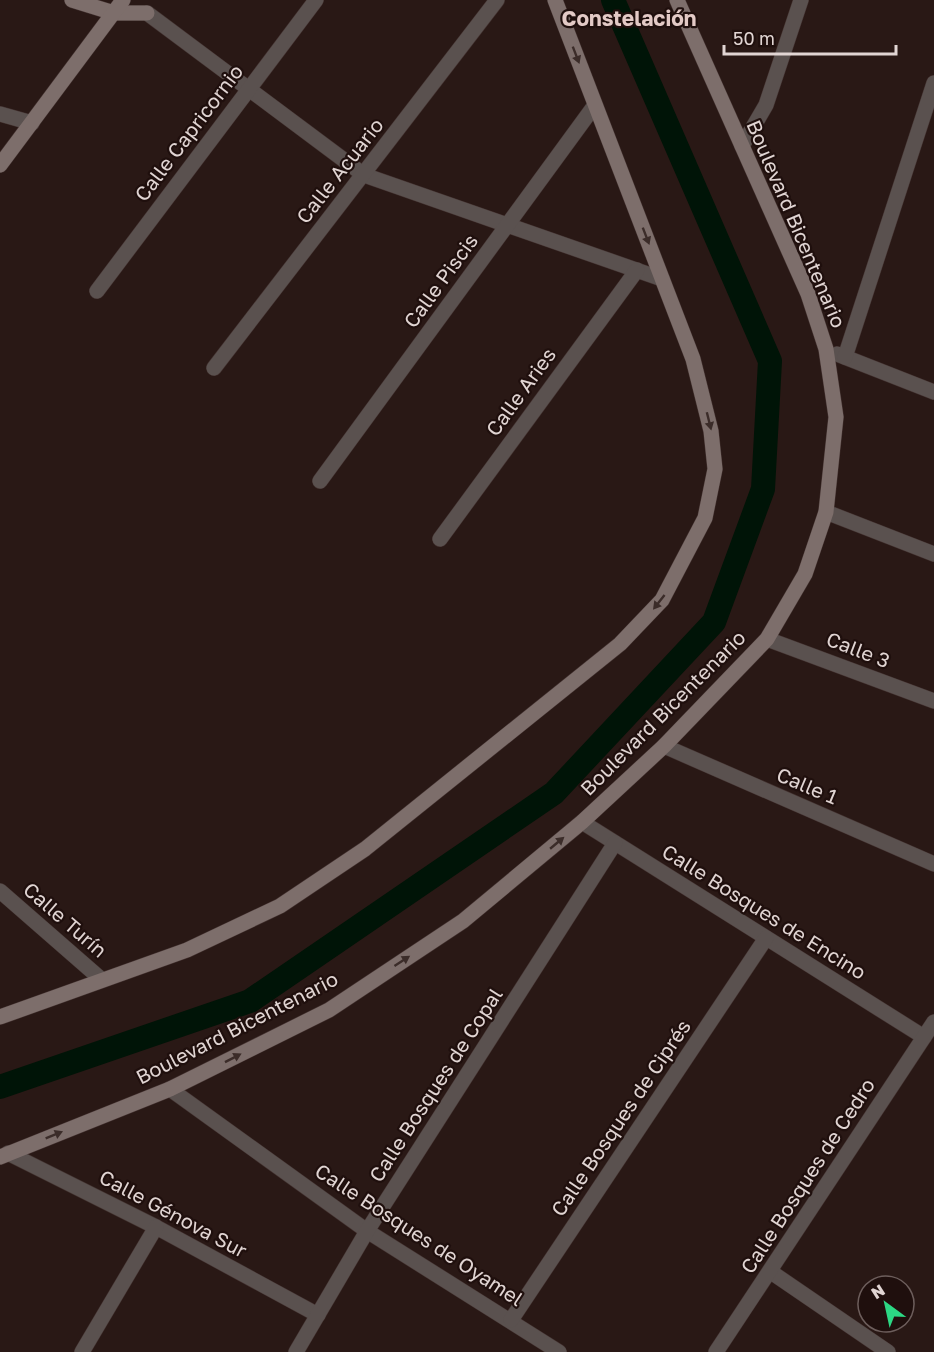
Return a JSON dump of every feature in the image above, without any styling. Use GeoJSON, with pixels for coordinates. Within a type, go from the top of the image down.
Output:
{"type":"FeatureCollection","features":[{"type":"Feature","properties":{"kind":"main road"},"geometry":{"type":"LineString","coordinates":[[72,0],[119,6],[147,13]]}},
{"type":"Feature","properties":{"kind":"main road"},"geometry":{"type":"LineString","coordinates":[[138,0],[147,13]]}},
{"type":"Feature","properties":{"kind":"main road"},"geometry":{"type":"LineString","coordinates":[[0,1017],[187,950],[280,906],[365,849],[620,644],[662,600],[705,519],[715,469],[711,431],[693,359],[555,0]]}},
{"type":"Feature","properties":{"kind":"main road","name":"Boulevard Bicentenario"},"geometry":{"type":"LineString","coordinates":[[4,1155],[170,1089],[328,1010],[463,921],[582,822],[664,746],[767,639],[805,574],[826,512],[836,417],[825,349],[808,294],[677,0]]}},
{"type":"Feature","properties":{"kind":"main road"},"geometry":{"type":"LineString","coordinates":[[0,165],[119,6]]}},
{"type":"Feature","properties":{"kind":"street","name":"Calle Capricornio"},"geometry":{"type":"LineString","coordinates":[[97,291],[316,0]]}},
{"type":"Feature","properties":{"kind":"street","name":"Calle Acuario"},"geometry":{"type":"LineString","coordinates":[[214,368],[497,0]]}},
{"type":"Feature","properties":{"kind":"street"},"geometry":{"type":"LineString","coordinates":[[742,146],[766,105],[801,0]]}},
{"type":"Feature","properties":{"kind":"street"},"geometry":{"type":"LineString","coordinates":[[147,13],[364,175],[662,279]]}},
{"type":"Feature","properties":{"kind":"street"},"geometry":{"type":"LineString","coordinates":[[844,357],[934,83]]}},
{"type":"Feature","properties":{"kind":"street","name":"Calle Piscis"},"geometry":{"type":"LineString","coordinates":[[320,481],[595,105]]}},
{"type":"Feature","properties":{"kind":"street"},"geometry":{"type":"LineString","coordinates":[[0,114],[32,123]]}},
{"type":"Feature","properties":{"kind":"street","name":"Calle Aries"},"geometry":{"type":"LineString","coordinates":[[440,539],[637,270]]}},
{"type":"Feature","properties":{"kind":"street"},"geometry":{"type":"LineString","coordinates":[[825,349],[934,392]]}},
{"type":"Feature","properties":{"kind":"street"},"geometry":{"type":"LineString","coordinates":[[826,512],[934,554]]}},
{"type":"Feature","properties":{"kind":"street","name":"Calle 3"},"geometry":{"type":"LineString","coordinates":[[767,639],[934,701]]}},
{"type":"Feature","properties":{"kind":"street","name":"Calle 1"},"geometry":{"type":"LineString","coordinates":[[664,746],[934,864]]}},
{"type":"Feature","properties":{"kind":"street","name":"Calle Bosques de Encino"},"geometry":{"type":"LineString","coordinates":[[582,822],[924,1037]]}},
{"type":"Feature","properties":{"kind":"street","name":"Calle Bosques de Copal"},"geometry":{"type":"LineString","coordinates":[[296,1352],[367,1231],[615,843]]}},
{"type":"Feature","properties":{"kind":"street","name":"Calle Turín"},"geometry":{"type":"LineString","coordinates":[[0,891],[102,980]]}},
{"type":"Feature","properties":{"kind":"street","name":"Calle Bosques de Ciprés"},"geometry":{"type":"LineString","coordinates":[[511,1320],[766,938]]}},
{"type":"Feature","properties":{"kind":"street","name":"Calle Bosques de Cedro"},"geometry":{"type":"LineString","coordinates":[[716,1352],[934,1022]]}},
{"type":"Feature","properties":{"kind":"street","name":"Calle Bosques de Oyamel"},"geometry":{"type":"LineString","coordinates":[[170,1089],[367,1231],[559,1352]]}},
{"type":"Feature","properties":{"kind":"street","name":"Calle Génova Sur"},"geometry":{"type":"LineString","coordinates":[[4,1155],[156,1227],[318,1315]]}},
{"type":"Feature","properties":{"kind":"street"},"geometry":{"type":"LineString","coordinates":[[82,1352],[156,1227]]}},
{"type":"Feature","properties":{"kind":"street"},"geometry":{"type":"LineString","coordinates":[[771,1272],[888,1352]]}},
{"type":"Feature","properties":{"kind":"waterway"},"geometry":{"type":"LineString","coordinates":[[0,1087],[250,1001],[554,793],[714,622],[763,489],[770,361],[613,0]]}},
{"type":"Feature","properties":{"kind":"district","name":"Constelación"},"geometry":{"type":"Point","coordinates":[629,19]}}]}
